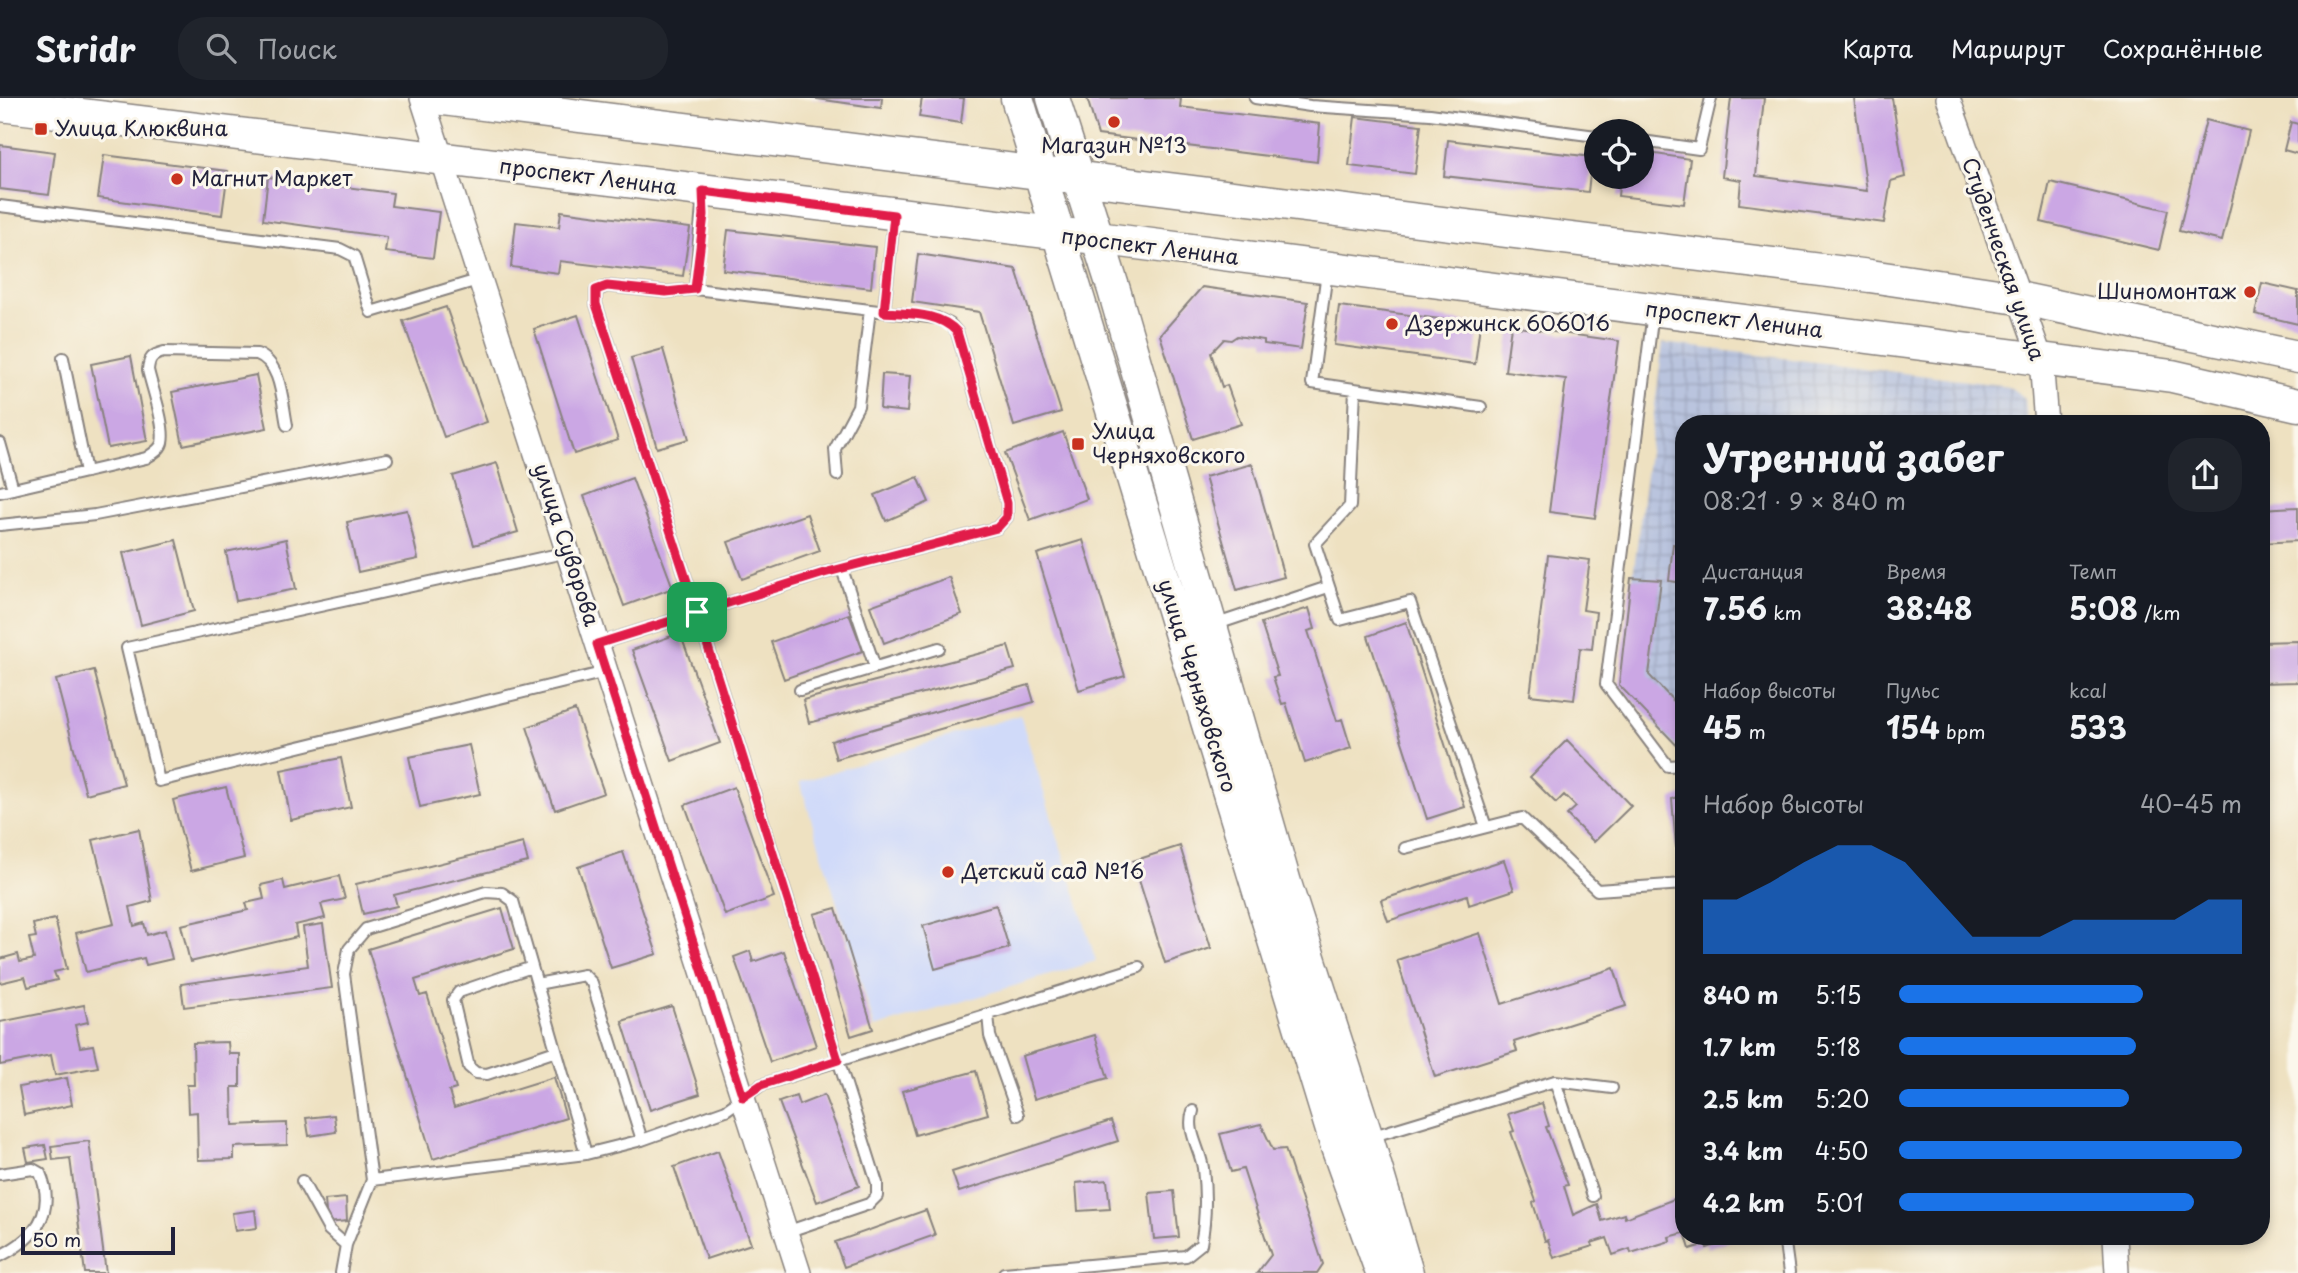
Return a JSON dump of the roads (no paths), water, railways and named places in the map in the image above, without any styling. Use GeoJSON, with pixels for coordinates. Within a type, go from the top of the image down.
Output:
{"type":"FeatureCollection","features":[{"type":"Feature","properties":{"kind":"main road"},"geometry":{"type":"LineString","coordinates":[[435,98],[1870,276],[2018,298],[2298,357]]}},
{"type":"Feature","properties":{"kind":"main road","name":"улица Черняховского"},"geometry":{"type":"LineString","coordinates":[[1017,98],[1337,1147],[1382,1273]]}},
{"type":"Feature","properties":{"kind":"main road"},"geometry":{"type":"LineString","coordinates":[[1053,98],[1098,238],[1285,883],[1367,1138],[1407,1273]]}},
{"type":"Feature","properties":{"kind":"main road","name":"проспект Ленина"},"geometry":{"type":"LineString","coordinates":[[0,105],[1098,238],[2172,376],[2298,405]]}},
{"type":"Feature","properties":{"kind":"street","name":"улица Суворова"},"geometry":{"type":"LineString","coordinates":[[422,98],[799,1273]]}},
{"type":"Feature","properties":{"kind":"street","name":"Студенческая улица"},"geometry":{"type":"LineString","coordinates":[[1948,98],[2041,359],[2045,415]]}},
{"type":"Feature","properties":{"kind":"street"},"geometry":{"type":"LineString","coordinates":[[2115,1245],[2117,1273]]}},
{"type":"Feature","properties":{"kind":"lane"},"geometry":{"type":"LineString","coordinates":[[1255,98],[1310,107],[1430,114],[1584,134]]}},
{"type":"Feature","properties":{"kind":"lane"},"geometry":{"type":"LineString","coordinates":[[1654,143],[1699,149],[1711,98]]}},
{"type":"Feature","properties":{"kind":"lane"},"geometry":{"type":"LineString","coordinates":[[695,289],[704,215],[703,191]]}},
{"type":"Feature","properties":{"kind":"lane"},"geometry":{"type":"LineString","coordinates":[[0,206],[341,249],[354,256],[371,312],[481,279]]}},
{"type":"Feature","properties":{"kind":"lane"},"geometry":{"type":"LineString","coordinates":[[884,312],[894,215]]}},
{"type":"Feature","properties":{"kind":"lane"},"geometry":{"type":"LineString","coordinates":[[1328,269],[1312,383],[1481,407]]}},
{"type":"Feature","properties":{"kind":"lane"},"geometry":{"type":"LineString","coordinates":[[597,644],[697,612],[842,569],[997,528],[1007,517],[1007,503],[957,332],[950,324],[937,318],[695,289],[666,292],[607,286],[596,290],[596,304],[697,612],[877,1184],[877,1196],[869,1204],[786,1232]]}},
{"type":"Feature","properties":{"kind":"lane"},"geometry":{"type":"LineString","coordinates":[[836,475],[835,449],[858,406],[870,310]]}},
{"type":"Feature","properties":{"kind":"lane"},"geometry":{"type":"LineString","coordinates":[[1654,310],[1606,684],[1668,766],[1675,766]]}},
{"type":"Feature","properties":{"kind":"lane"},"geometry":{"type":"LineString","coordinates":[[0,492],[146,458],[162,444],[148,370],[148,361],[154,354],[257,354],[267,357],[274,367],[287,425]]}},
{"type":"Feature","properties":{"kind":"lane"},"geometry":{"type":"LineString","coordinates":[[63,358],[86,471]]}},
{"type":"Feature","properties":{"kind":"lane"},"geometry":{"type":"LineString","coordinates":[[1355,389],[1350,506],[1315,544],[1340,620],[1410,602],[1486,827]]}},
{"type":"Feature","properties":{"kind":"lane"},"geometry":{"type":"LineString","coordinates":[[0,443],[13,489]]}},
{"type":"Feature","properties":{"kind":"lane"},"geometry":{"type":"LineString","coordinates":[[0,525],[95,516],[387,459]]}},
{"type":"Feature","properties":{"kind":"lane"},"geometry":{"type":"LineString","coordinates":[[568,552],[127,648],[159,781],[606,672]]}},
{"type":"Feature","properties":{"kind":"lane"},"geometry":{"type":"LineString","coordinates":[[842,569],[875,667]]}},
{"type":"Feature","properties":{"kind":"lane"},"geometry":{"type":"LineString","coordinates":[[1212,626],[1328,587]]}},
{"type":"Feature","properties":{"kind":"lane"},"geometry":{"type":"LineString","coordinates":[[800,690],[939,648]]}},
{"type":"Feature","properties":{"kind":"lane"},"geometry":{"type":"LineString","coordinates":[[1405,848],[1522,818],[1597,890],[1675,885]]}},
{"type":"Feature","properties":{"kind":"lane"},"geometry":{"type":"LineString","coordinates":[[341,1273],[346,1245],[372,1180],[344,974],[349,949],[366,929],[486,891],[502,892],[513,901],[586,1154]]}},
{"type":"Feature","properties":{"kind":"lane"},"geometry":{"type":"LineString","coordinates":[[372,1180],[586,1154],[642,1140],[726,1110],[761,1085],[1139,967]]}},
{"type":"Feature","properties":{"kind":"lane"},"geometry":{"type":"LineString","coordinates":[[532,968],[459,992],[453,1000],[469,1066],[476,1073],[487,1074],[556,1051]]}},
{"type":"Feature","properties":{"kind":"lane"},"geometry":{"type":"LineString","coordinates":[[537,984],[577,974],[584,975],[592,982],[642,1140]]}},
{"type":"Feature","properties":{"kind":"lane"},"geometry":{"type":"LineString","coordinates":[[988,1014],[990,1036],[1018,1115]]}},
{"type":"Feature","properties":{"kind":"lane"},"geometry":{"type":"LineString","coordinates":[[1367,1138],[1555,1081],[1612,1088]]}},
{"type":"Feature","properties":{"kind":"lane"},"geometry":{"type":"LineString","coordinates":[[1555,1081],[1593,1196]]}},
{"type":"Feature","properties":{"kind":"lane"},"geometry":{"type":"LineString","coordinates":[[1004,1273],[1131,1267],[1186,1256],[1201,1244],[1206,1220],[1203,1167],[1189,1122],[1193,1111]]}},
{"type":"Feature","properties":{"kind":"lane"},"geometry":{"type":"LineString","coordinates":[[0,1174],[33,1169],[40,1173],[47,1200],[46,1212],[38,1228],[18,1247],[0,1256]]}},
{"type":"Feature","properties":{"kind":"lane"},"geometry":{"type":"LineString","coordinates":[[302,1181],[329,1230],[346,1245]]}},
{"type":"Feature","properties":{"kind":"lane"},"geometry":{"type":"LineString","coordinates":[[1785,1245],[1789,1273]]}},
{"type":"Feature","properties":{"kind":"place","name":"Магазин №13"},"geometry":{"type":"Point","coordinates":[1114,122]}},
{"type":"Feature","properties":{"kind":"place","name":"Улица Клюквина"},"geometry":{"type":"Point","coordinates":[41,129]}},
{"type":"Feature","properties":{"kind":"place","name":"Магнит Маркет"},"geometry":{"type":"Point","coordinates":[177,179]}},
{"type":"Feature","properties":{"kind":"place","name":"Шиномонтаж"},"geometry":{"type":"Point","coordinates":[2250,292]}},
{"type":"Feature","properties":{"kind":"place","name":"Дзержинск 606016"},"geometry":{"type":"Point","coordinates":[1392,324]}},
{"type":"Feature","properties":{"kind":"place","name":"Улица Черняховского"},"geometry":{"type":"Point","coordinates":[1078,444]}},
{"type":"Feature","properties":{"kind":"place","name":"Детский сад №16"},"geometry":{"type":"Point","coordinates":[948,872]}}]}
